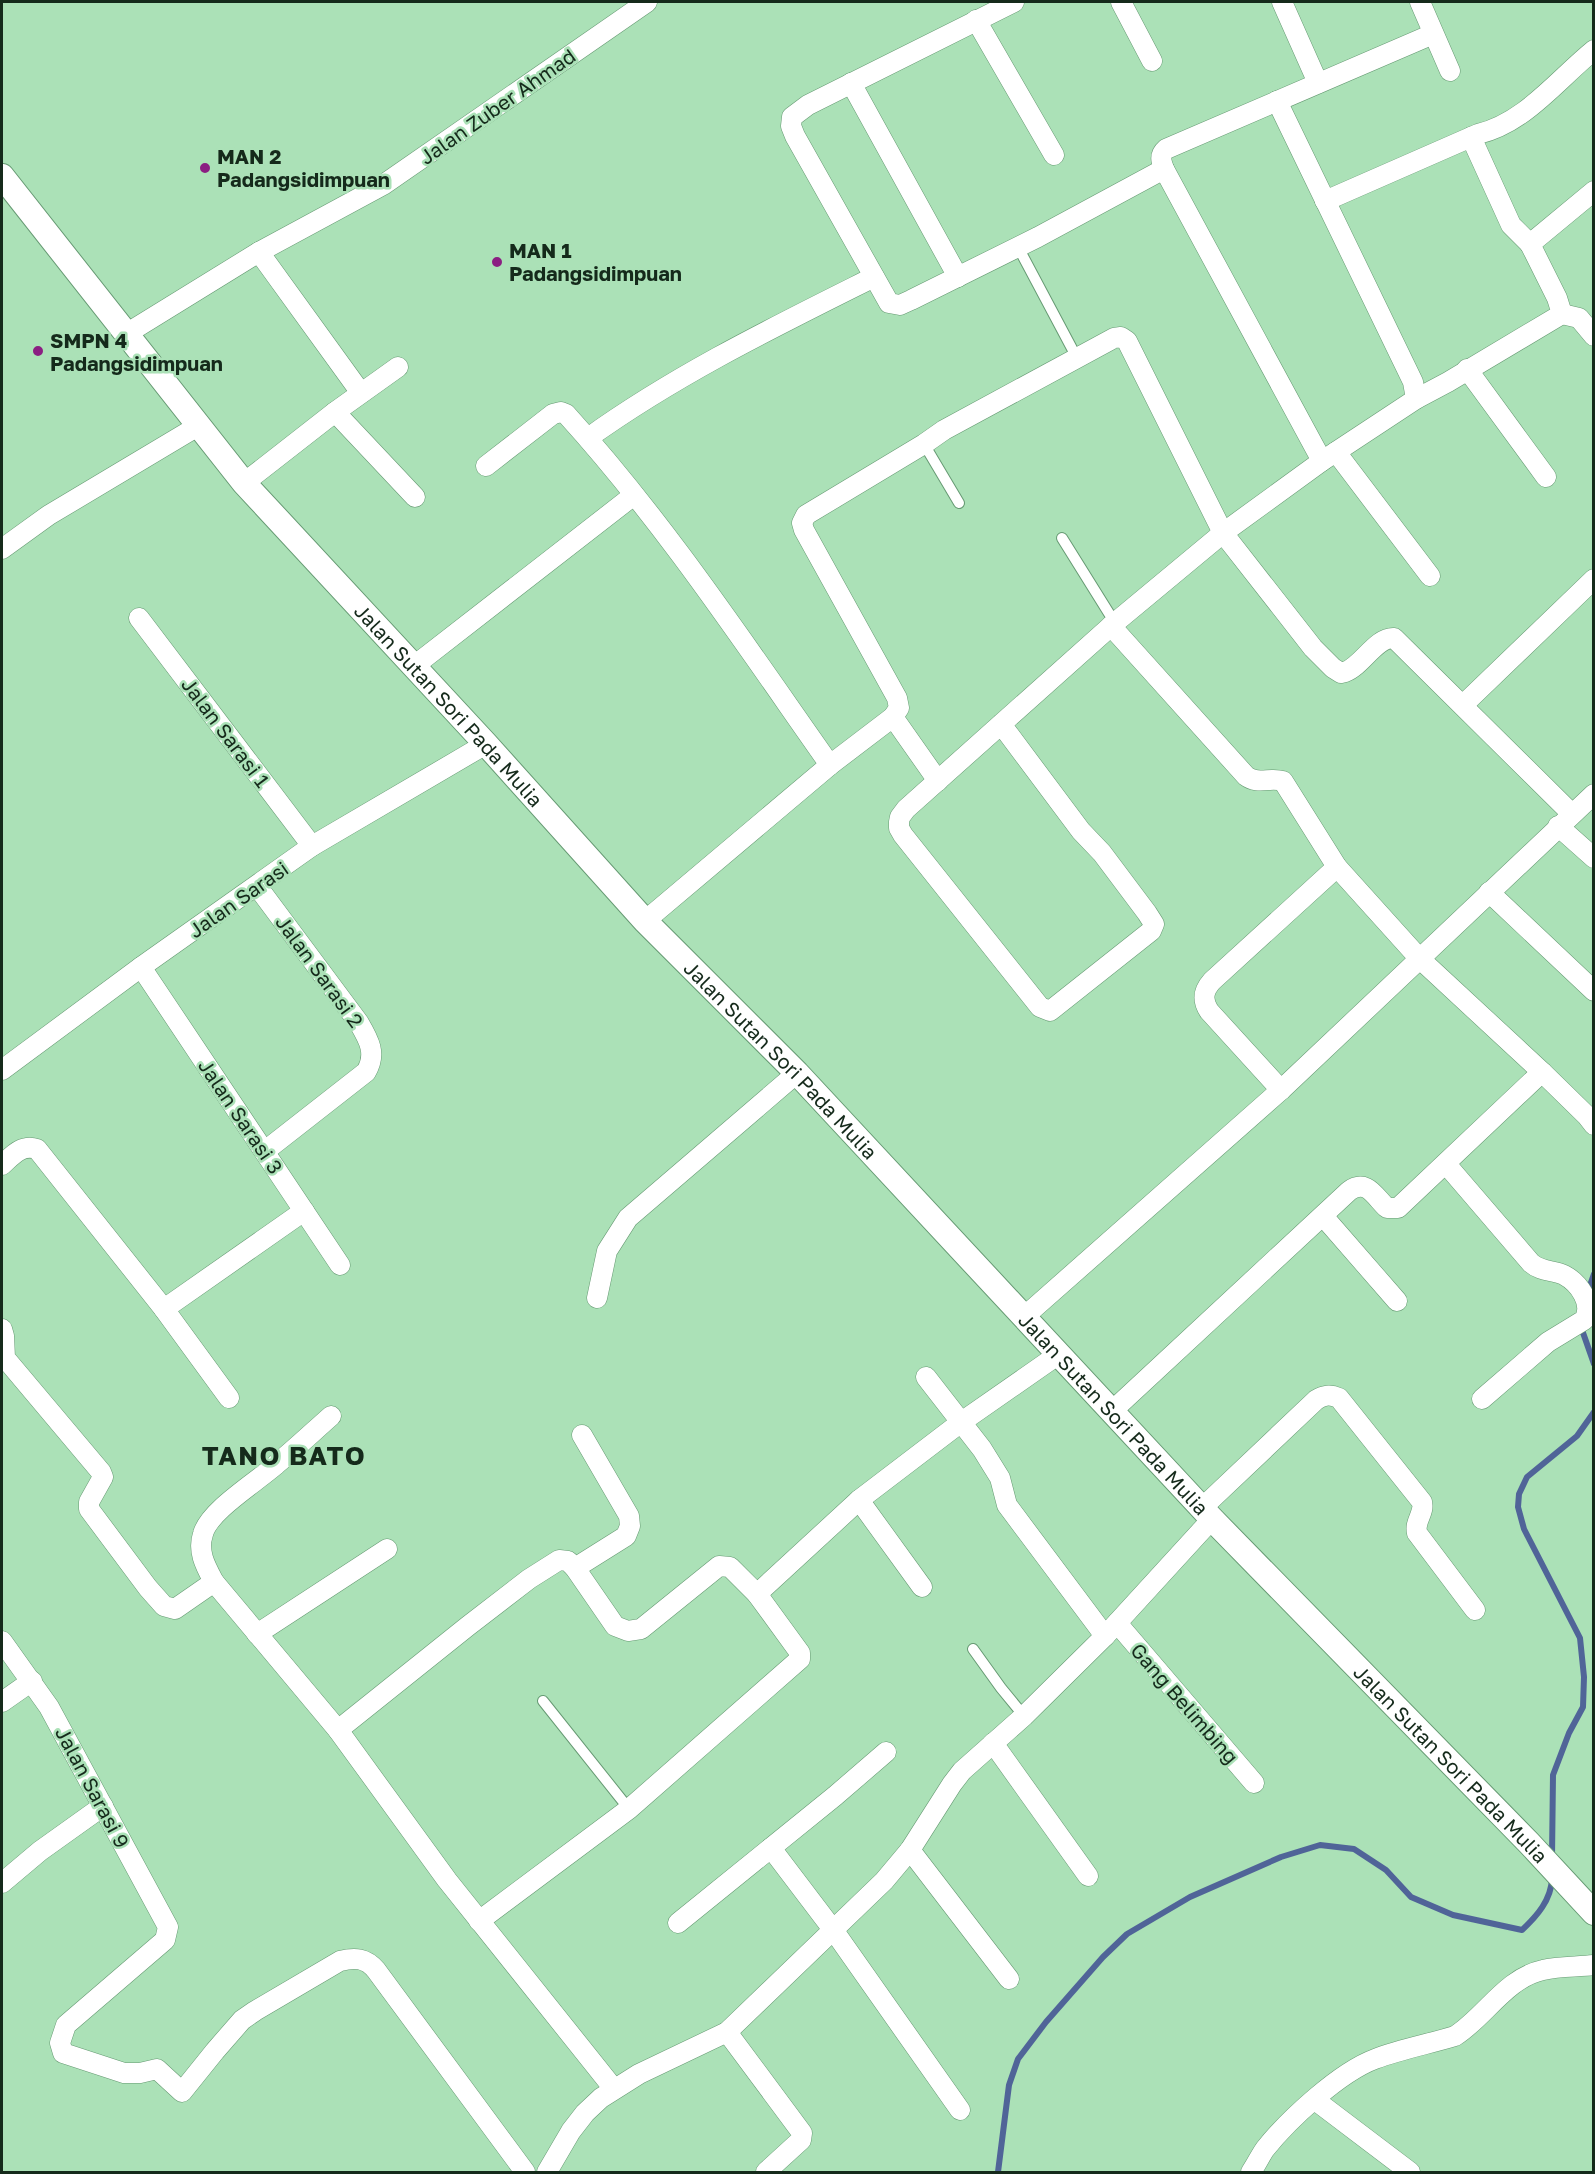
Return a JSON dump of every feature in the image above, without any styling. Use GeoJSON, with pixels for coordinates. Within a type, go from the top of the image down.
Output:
{"type":"FeatureCollection","features":[{"type":"Feature","properties":{"kind":"street","name":"Jalan Zuber Ahmad"},"geometry":{"type":"LineString","coordinates":[[126,334],[259,252],[383,185],[647,2]]}},
{"type":"Feature","properties":{"kind":"street"},"geometry":{"type":"LineString","coordinates":[[1014,2],[851,83],[795,113],[792,117],[790,123],[795,136],[889,303],[897,305],[911,300],[1018,247],[1164,169]]}},
{"type":"Feature","properties":{"kind":"street"},"geometry":{"type":"LineString","coordinates":[[1121,2],[1152,61]]}},
{"type":"Feature","properties":{"kind":"street"},"geometry":{"type":"LineString","coordinates":[[1282,2],[1318,83]]}},
{"type":"Feature","properties":{"kind":"street"},"geometry":{"type":"LineString","coordinates":[[1419,2],[1450,71]]}},
{"type":"Feature","properties":{"kind":"street"},"geometry":{"type":"LineString","coordinates":[[976,20],[1054,155]]}},
{"type":"Feature","properties":{"kind":"street"},"geometry":{"type":"LineString","coordinates":[[1430,576],[1329,457],[1164,169],[1161,159],[1166,149],[1433,34]]}},
{"type":"Feature","properties":{"kind":"street"},"geometry":{"type":"LineString","coordinates":[[1325,201],[1471,137],[1495,130],[1518,117],[1593,51]]}},
{"type":"Feature","properties":{"kind":"street"},"geometry":{"type":"LineString","coordinates":[[851,83],[958,277]]}},
{"type":"Feature","properties":{"kind":"street"},"geometry":{"type":"LineString","coordinates":[[1277,100],[1413,382],[1416,399]]}},
{"type":"Feature","properties":{"kind":"street"},"geometry":{"type":"LineString","coordinates":[[1471,137],[1511,225],[1530,244],[1557,298],[1562,314]]}},
{"type":"Feature","properties":{"kind":"street","name":"Jalan Sutan Sori Pada Mulia"},"geometry":{"type":"LineString","coordinates":[[2,176],[244,483],[486,744],[645,921],[796,1073],[1025,1316],[1207,1514],[1529,1843],[1593,1913]]}},
{"type":"Feature","properties":{"kind":"street"},"geometry":{"type":"LineString","coordinates":[[1530,244],[1593,191]]}},
{"type":"Feature","properties":{"kind":"street"},"geometry":{"type":"LineString","coordinates":[[259,252],[361,393]]}},
{"type":"Feature","properties":{"kind":"street"},"geometry":{"type":"LineString","coordinates":[[588,438],[672,383],[729,351],[874,277]]}},
{"type":"Feature","properties":{"kind":"street"},"geometry":{"type":"LineString","coordinates":[[1001,724],[1154,924],[1151,931],[1054,1009],[1047,1011],[1040,1007],[903,835],[899,828],[900,817],[906,809],[1001,724],[1113,625],[1223,533],[1329,457],[1416,399],[1562,314],[1579,318],[1593,336]]}},
{"type":"Feature","properties":{"kind":"street"},"geometry":{"type":"LineString","coordinates":[[645,921],[830,765],[892,717],[898,708],[897,698],[804,530],[802,523],[806,515],[944,430],[1114,338],[1121,337],[1127,341],[1223,533],[1297,629],[1333,668],[1341,673],[1350,671],[1383,640],[1391,637],[1402,645],[1462,705],[1565,819],[1593,858]]}},
{"type":"Feature","properties":{"kind":"street"},"geometry":{"type":"LineString","coordinates":[[244,483],[398,366]]}},
{"type":"Feature","properties":{"kind":"street"},"geometry":{"type":"LineString","coordinates":[[1467,369],[1545,477]]}},
{"type":"Feature","properties":{"kind":"street"},"geometry":{"type":"LineString","coordinates":[[335,412],[415,497]]}},
{"type":"Feature","properties":{"kind":"street"},"geometry":{"type":"LineString","coordinates":[[486,466],[556,413],[566,414],[634,495],[699,581],[830,765]]}},
{"type":"Feature","properties":{"kind":"street"},"geometry":{"type":"LineString","coordinates":[[2,549],[49,515],[198,426]]}},
{"type":"Feature","properties":{"kind":"street"},"geometry":{"type":"LineString","coordinates":[[414,666],[634,495]]}},
{"type":"Feature","properties":{"kind":"street"},"geometry":{"type":"LineString","coordinates":[[1462,705],[1593,579]]}},
{"type":"Feature","properties":{"kind":"street","name":"Jalan Sarasi 1"},"geometry":{"type":"LineString","coordinates":[[139,618],[312,846]]}},
{"type":"Feature","properties":{"kind":"street"},"geometry":{"type":"LineString","coordinates":[[1113,625],[1246,776],[1255,781],[1274,779],[1283,781],[1337,867],[1419,958],[1542,1072],[1587,1116],[1593,1125]]}},
{"type":"Feature","properties":{"kind":"street"},"geometry":{"type":"LineString","coordinates":[[892,717],[938,781]]}},
{"type":"Feature","properties":{"kind":"street","name":"Jalan Sarasi"},"geometry":{"type":"LineString","coordinates":[[2,1070],[141,967],[312,846],[486,744]]}},
{"type":"Feature","properties":{"kind":"street"},"geometry":{"type":"LineString","coordinates":[[1025,1316],[1281,1090],[1593,794]]}},
{"type":"Feature","properties":{"kind":"street"},"geometry":{"type":"LineString","coordinates":[[1281,1090],[1209,1011],[1204,1002],[1205,991],[1212,981],[1337,867]]}},
{"type":"Feature","properties":{"kind":"street","name":"Jalan Sarasi 2"},"geometry":{"type":"LineString","coordinates":[[257,886],[358,1023],[372,1049],[372,1060],[366,1072],[265,1151]]}},
{"type":"Feature","properties":{"kind":"street"},"geometry":{"type":"LineString","coordinates":[[1489,892],[1593,991]]}},
{"type":"Feature","properties":{"kind":"street","name":"Jalan Sarasi 3"},"geometry":{"type":"LineString","coordinates":[[141,967],[340,1265]]}},
{"type":"Feature","properties":{"kind":"street"},"geometry":{"type":"LineString","coordinates":[[1111,1412],[1349,1191],[1359,1186],[1368,1188],[1387,1208],[1398,1208],[1542,1072]]}},
{"type":"Feature","properties":{"kind":"street"},"geometry":{"type":"LineString","coordinates":[[597,1298],[607,1251],[628,1218],[796,1073]]}},
{"type":"Feature","properties":{"kind":"street"},"geometry":{"type":"LineString","coordinates":[[2,1165],[21,1149],[26,1147],[37,1149],[164,1309],[230,1398]]}},
{"type":"Feature","properties":{"kind":"street"},"geometry":{"type":"LineString","coordinates":[[1446,1164],[1531,1263],[1538,1269],[1563,1275],[1575,1284],[1583,1294],[1587,1306],[1587,1314],[1577,1325],[1548,1342],[1482,1399]]}},
{"type":"Feature","properties":{"kind":"street"},"geometry":{"type":"LineString","coordinates":[[164,1309],[304,1211]]}},
{"type":"Feature","properties":{"kind":"street"},"geometry":{"type":"LineString","coordinates":[[1323,1216],[1397,1301]]}},
{"type":"Feature","properties":{"kind":"street"},"geometry":{"type":"LineString","coordinates":[[2,1329],[4,1358],[101,1472],[103,1478],[89,1502],[89,1509],[148,1588],[164,1606],[175,1609],[214,1582]]}},
{"type":"Feature","properties":{"kind":"street"},"geometry":{"type":"LineString","coordinates":[[756,1594],[859,1500],[960,1423],[1059,1354]]}},
{"type":"Feature","properties":{"kind":"street","name":"Gang Belimbing"},"geometry":{"type":"LineString","coordinates":[[927,1377],[982,1449],[1000,1478],[1007,1505],[1111,1630],[1254,1783]]}},
{"type":"Feature","properties":{"kind":"street"},"geometry":{"type":"LineString","coordinates":[[547,2172],[559,2150],[585,2113],[614,2089],[669,2059],[727,2032],[884,1881],[910,1850],[962,1771],[1024,1716],[1111,1630],[1207,1514],[1322,1396],[1332,1395],[1339,1398],[1422,1502],[1423,1511],[1416,1523],[1417,1533],[1475,1610]]}},
{"type":"Feature","properties":{"kind":"street"},"geometry":{"type":"LineString","coordinates":[[331,1416],[278,1464],[212,1516],[205,1527],[201,1544],[203,1560],[214,1582],[338,1730],[479,1921],[614,2089]]}},
{"type":"Feature","properties":{"kind":"street"},"geometry":{"type":"LineString","coordinates":[[575,1568],[626,1536],[630,1526],[629,1516],[582,1435]]}},
{"type":"Feature","properties":{"kind":"street"},"geometry":{"type":"LineString","coordinates":[[859,1500],[922,1587]]}},
{"type":"Feature","properties":{"kind":"street"},"geometry":{"type":"LineString","coordinates":[[257,1635],[387,1549]]}},
{"type":"Feature","properties":{"kind":"street"},"geometry":{"type":"LineString","coordinates":[[338,1730],[468,1626],[547,1567],[562,1559],[575,1568],[615,1626],[628,1631],[641,1629],[719,1566],[730,1567],[756,1594],[800,1653],[800,1659],[629,1809],[479,1921]]}},
{"type":"Feature","properties":{"kind":"street","name":"Jalan Sarasi 9"},"geometry":{"type":"LineString","coordinates":[[2,1641],[32,1681],[64,1731],[166,1923],[168,1931],[165,1940],[66,2025],[60,2043],[63,2053],[124,2073],[140,2073],[157,2069],[182,2092],[232,2029],[255,2011],[340,1961],[362,1959],[376,1970],[525,2172]]}},
{"type":"Feature","properties":{"kind":"street"},"geometry":{"type":"LineString","coordinates":[[2,1702],[32,1681]]}},
{"type":"Feature","properties":{"kind":"street"},"geometry":{"type":"LineString","coordinates":[[993,1743],[1088,1876]]}},
{"type":"Feature","properties":{"kind":"street"},"geometry":{"type":"LineString","coordinates":[[678,1923],[886,1752]]}},
{"type":"Feature","properties":{"kind":"street"},"geometry":{"type":"LineString","coordinates":[[2,1882],[40,1851],[103,1806]]}},
{"type":"Feature","properties":{"kind":"street"},"geometry":{"type":"LineString","coordinates":[[771,1848],[834,1930],[960,2110]]}},
{"type":"Feature","properties":{"kind":"street"},"geometry":{"type":"LineString","coordinates":[[910,1850],[1009,1979]]}},
{"type":"Feature","properties":{"kind":"street"},"geometry":{"type":"LineString","coordinates":[[1251,2172],[1264,2150],[1280,2132],[1337,2081],[1373,2060],[1455,2036],[1467,2028],[1510,1987],[1532,1974],[1542,1970],[1593,1965]]}},
{"type":"Feature","properties":{"kind":"street"},"geometry":{"type":"LineString","coordinates":[[727,2032],[802,2133],[801,2140],[766,2172]]}},
{"type":"Feature","properties":{"kind":"street"},"geometry":{"type":"LineString","coordinates":[[1316,2100],[1410,2172]]}},
{"type":"Feature","properties":{"kind":"lane"},"geometry":{"type":"LineString","coordinates":[[1018,247],[1077,358]]}},
{"type":"Feature","properties":{"kind":"lane"},"geometry":{"type":"LineString","coordinates":[[924,444],[959,503]]}},
{"type":"Feature","properties":{"kind":"lane"},"geometry":{"type":"LineString","coordinates":[[1062,538],[1113,625]]}},
{"type":"Feature","properties":{"kind":"lane"},"geometry":{"type":"LineString","coordinates":[[973,1649],[1000,1688],[1024,1716]]}},
{"type":"Feature","properties":{"kind":"lane"},"geometry":{"type":"LineString","coordinates":[[543,1701],[629,1809]]}},
{"type":"Feature","properties":{"kind":"waterway"},"geometry":{"type":"LineString","coordinates":[[1587,1294],[1594,1274]]}},
{"type":"Feature","properties":{"kind":"waterway"},"geometry":{"type":"LineString","coordinates":[[1581,1327],[1594,1364]]}},
{"type":"Feature","properties":{"kind":"waterway"},"geometry":{"type":"LineString","coordinates":[[1552,1857],[1553,1775],[1569,1733],[1583,1707],[1584,1677],[1580,1638],[1524,1529],[1518,1507],[1519,1494],[1527,1477],[1577,1436],[1594,1412]]}},
{"type":"Feature","properties":{"kind":"waterway"},"geometry":{"type":"LineString","coordinates":[[998,2172],[1009,2085],[1018,2059],[1046,2022],[1103,1957],[1127,1934],[1190,1897],[1281,1857],[1320,1845],[1354,1849],[1386,1870],[1411,1897],[1453,1915],[1522,1930],[1542,1907],[1549,1894],[1552,1879]]}},
{"type":"Feature","properties":{"kind":"place","name":"MAN 2 Padangsidimpuan"},"geometry":{"type":"Point","coordinates":[205,168]}},
{"type":"Feature","properties":{"kind":"place","name":"MAN 1 Padangsidimpuan"},"geometry":{"type":"Point","coordinates":[497,262]}},
{"type":"Feature","properties":{"kind":"place","name":"SMPN 4 Padangsidimpuan"},"geometry":{"type":"Point","coordinates":[38,351]}},
{"type":"Feature","properties":{"kind":"district","name":"TANO BATO"},"geometry":{"type":"Point","coordinates":[284,1455]}}]}
